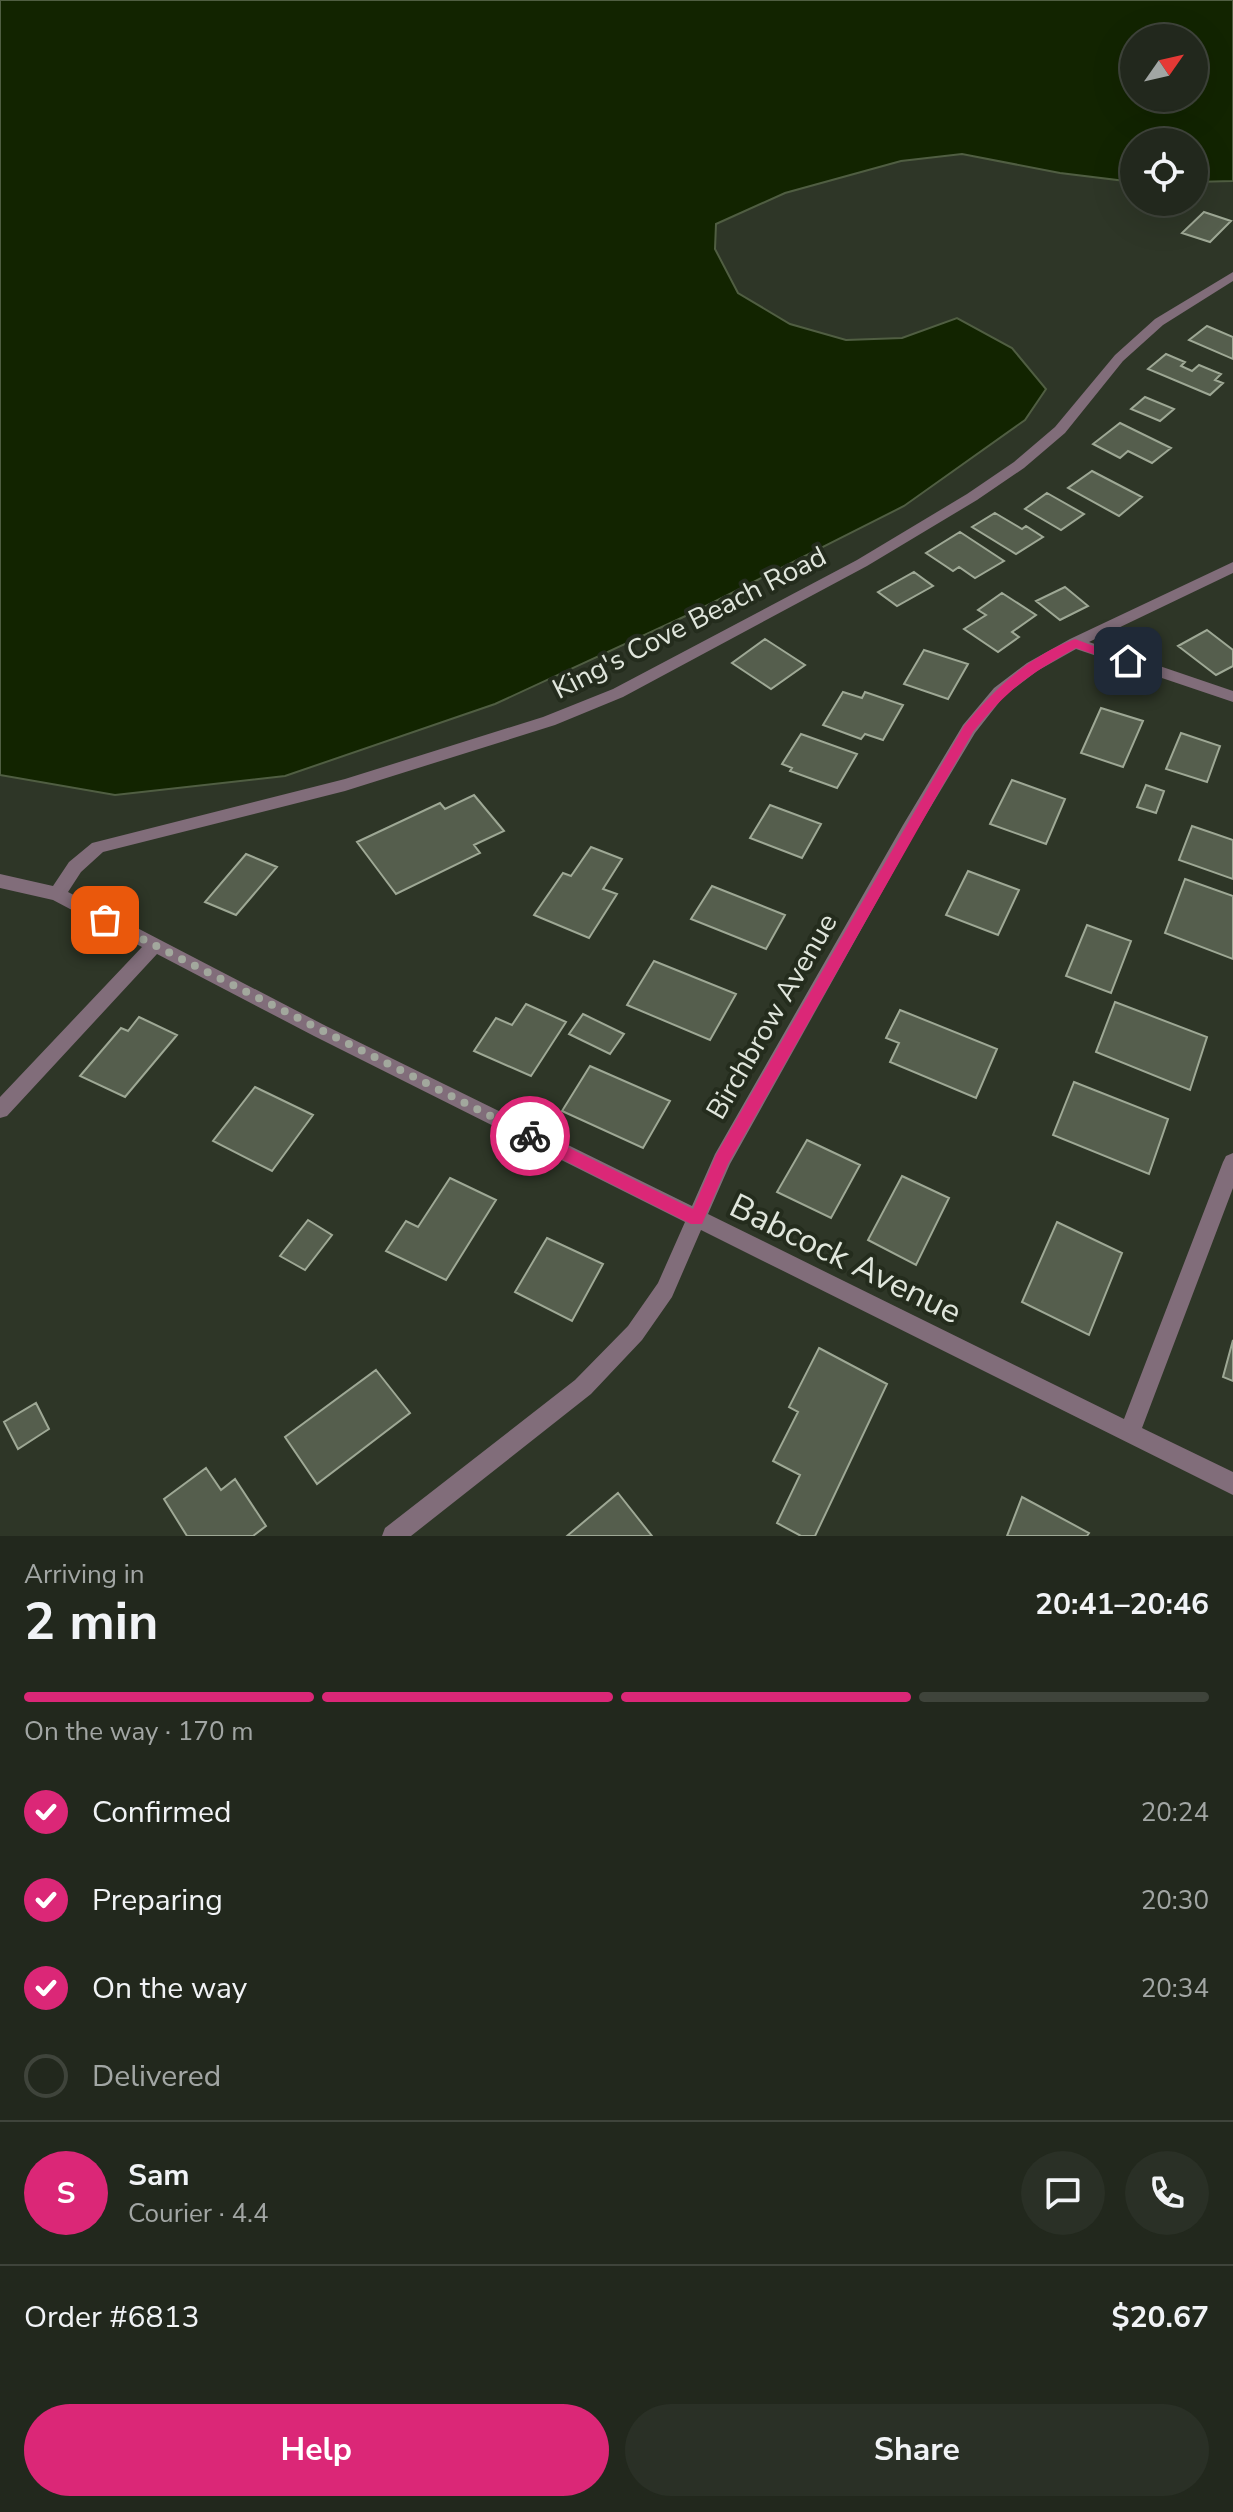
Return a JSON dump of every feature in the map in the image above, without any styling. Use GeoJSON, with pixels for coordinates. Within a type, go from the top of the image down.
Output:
{"type":"FeatureCollection","features":[{"type":"Feature","properties":{"kind":"street","name":"King's Cove Beach Road"},"geometry":{"type":"LineString","coordinates":[[57,894],[75,867],[98,847],[345,785],[449,754],[577,710],[679,662],[862,563],[1019,465],[1060,430],[1119,358],[1159,322],[1233,276]]}},
{"type":"Feature","properties":{"kind":"street","name":"Birchbrow Avenue"},"geometry":{"type":"LineString","coordinates":[[393,1536],[583,1387],[635,1333],[665,1290],[722,1160],[969,729],[999,692],[1032,667],[1075,643],[1233,567]]}},
{"type":"Feature","properties":{"kind":"street"},"geometry":{"type":"LineString","coordinates":[[1075,643],[1233,697]]}},
{"type":"Feature","properties":{"kind":"street","name":"Babcock Avenue"},"geometry":{"type":"LineString","coordinates":[[0,881],[57,894],[696,1219],[1233,1484]]}},
{"type":"Feature","properties":{"kind":"street"},"geometry":{"type":"LineString","coordinates":[[0,1110],[154,946]]}},
{"type":"Feature","properties":{"kind":"street"},"geometry":{"type":"LineString","coordinates":[[1129,1434],[1233,1162]]}},
{"type":"Feature","properties":{"kind":"shaded area"},"geometry":{"type":"Polygon","coordinates":[[[0,0],[1233,0],[1233,181],[1208,182],[1208,128],[1120,128],[1120,180],[1060,173],[962,154],[901,161],[785,193],[716,224],[715,249],[738,293],[790,324],[846,340],[902,338],[957,318],[1012,348],[1046,389],[1025,420],[904,506],[692,613],[495,704],[285,776],[115,795],[0,775],[0,0]]]}},
{"type":"Feature","properties":{"kind":"building"},"geometry":{"type":"Polygon","coordinates":[[[1208,213],[1231,221],[1210,242],[1182,233],[1200,216],[1208,216],[1208,213]]]}},
{"type":"Feature","properties":{"kind":"building"},"geometry":{"type":"Polygon","coordinates":[[[1207,326],[1233,337],[1233,359],[1189,340],[1207,326]]]}},
{"type":"Feature","properties":{"kind":"building"},"geometry":{"type":"Polygon","coordinates":[[[1166,354],[1185,362],[1181,366],[1192,371],[1199,365],[1221,374],[1215,380],[1223,383],[1210,395],[1148,369],[1166,354]]]}},
{"type":"Feature","properties":{"kind":"building"},"geometry":{"type":"Polygon","coordinates":[[[1145,397],[1174,409],[1160,421],[1131,409],[1145,397]]]}},
{"type":"Feature","properties":{"kind":"building"},"geometry":{"type":"Polygon","coordinates":[[[1120,423],[1171,448],[1152,463],[1128,451],[1120,458],[1093,444],[1120,423]]]}},
{"type":"Feature","properties":{"kind":"building"},"geometry":{"type":"Polygon","coordinates":[[[1092,471],[1142,497],[1119,516],[1068,488],[1092,471]]]}},
{"type":"Feature","properties":{"kind":"building"},"geometry":{"type":"Polygon","coordinates":[[[1047,493],[1084,514],[1061,530],[1025,509],[1047,493]]]}},
{"type":"Feature","properties":{"kind":"building"},"geometry":{"type":"Polygon","coordinates":[[[995,513],[1043,537],[1016,554],[972,527],[995,513]]]}},
{"type":"Feature","properties":{"kind":"building"},"geometry":{"type":"Polygon","coordinates":[[[960,532],[1004,561],[975,578],[959,567],[953,571],[926,553],[960,532]]]}},
{"type":"Feature","properties":{"kind":"building"},"geometry":{"type":"Polygon","coordinates":[[[914,572],[933,586],[897,606],[878,592],[914,572]]]}},
{"type":"Feature","properties":{"kind":"building"},"geometry":{"type":"Polygon","coordinates":[[[1065,587],[1088,606],[1060,620],[1036,601],[1065,587]]]}},
{"type":"Feature","properties":{"kind":"building"},"geometry":{"type":"Polygon","coordinates":[[[1002,593],[1036,615],[1012,632],[1019,637],[998,652],[964,629],[986,615],[978,610],[1002,593]]]}},
{"type":"Feature","properties":{"kind":"building"},"geometry":{"type":"Polygon","coordinates":[[[1207,630],[1233,650],[1233,666],[1216,675],[1178,646],[1207,630]]]}},
{"type":"Feature","properties":{"kind":"building"},"geometry":{"type":"Polygon","coordinates":[[[765,639],[805,665],[771,689],[732,663],[765,639]]]}},
{"type":"Feature","properties":{"kind":"building"},"geometry":{"type":"Polygon","coordinates":[[[924,650],[968,664],[948,699],[904,684],[924,650]]]}},
{"type":"Feature","properties":{"kind":"building"},"geometry":{"type":"Polygon","coordinates":[[[843,692],[862,698],[865,692],[903,705],[883,740],[865,734],[861,739],[823,725],[843,692]]]}},
{"type":"Feature","properties":{"kind":"building"},"geometry":{"type":"Polygon","coordinates":[[[1101,708],[1143,721],[1123,767],[1081,753],[1101,708]]]}},
{"type":"Feature","properties":{"kind":"building"},"geometry":{"type":"Polygon","coordinates":[[[1181,733],[1220,746],[1207,782],[1166,769],[1181,733]]]}},
{"type":"Feature","properties":{"kind":"building"},"geometry":{"type":"Polygon","coordinates":[[[801,734],[857,754],[837,788],[790,771],[792,768],[782,764],[801,734]]]}},
{"type":"Feature","properties":{"kind":"building"},"geometry":{"type":"Polygon","coordinates":[[[1012,780],[1065,799],[1046,844],[990,824],[1012,780]]]}},
{"type":"Feature","properties":{"kind":"building"},"geometry":{"type":"Polygon","coordinates":[[[1146,785],[1164,791],[1156,813],[1137,807],[1146,785]]]}},
{"type":"Feature","properties":{"kind":"building"},"geometry":{"type":"Polygon","coordinates":[[[474,795],[504,831],[474,845],[480,853],[396,894],[357,842],[440,803],[445,809],[474,795]]]}},
{"type":"Feature","properties":{"kind":"building"},"geometry":{"type":"Polygon","coordinates":[[[770,805],[821,824],[802,858],[750,838],[770,805]]]}},
{"type":"Feature","properties":{"kind":"building"},"geometry":{"type":"Polygon","coordinates":[[[1192,826],[1233,840],[1233,879],[1179,860],[1192,826]]]}},
{"type":"Feature","properties":{"kind":"building"},"geometry":{"type":"Polygon","coordinates":[[[591,847],[622,859],[603,889],[617,894],[589,938],[534,915],[563,873],[571,876],[591,847]]]}},
{"type":"Feature","properties":{"kind":"building"},"geometry":{"type":"Polygon","coordinates":[[[246,854],[277,867],[236,915],[205,902],[246,854]]]}},
{"type":"Feature","properties":{"kind":"building"},"geometry":{"type":"Polygon","coordinates":[[[968,871],[1019,890],[998,935],[946,915],[968,871]]]}},
{"type":"Feature","properties":{"kind":"building"},"geometry":{"type":"Polygon","coordinates":[[[1185,879],[1233,896],[1233,959],[1165,933],[1185,879]]]}},
{"type":"Feature","properties":{"kind":"building"},"geometry":{"type":"Polygon","coordinates":[[[712,886],[785,915],[766,949],[691,919],[712,886]]]}},
{"type":"Feature","properties":{"kind":"building"},"geometry":{"type":"Polygon","coordinates":[[[1087,925],[1131,941],[1111,993],[1066,976],[1087,925]]]}},
{"type":"Feature","properties":{"kind":"building"},"geometry":{"type":"Polygon","coordinates":[[[654,961],[736,994],[710,1040],[627,1005],[654,961]]]}},
{"type":"Feature","properties":{"kind":"building"},"geometry":{"type":"Polygon","coordinates":[[[1115,1002],[1207,1037],[1190,1090],[1096,1052],[1115,1002]]]}},
{"type":"Feature","properties":{"kind":"building"},"geometry":{"type":"Polygon","coordinates":[[[526,1004],[566,1022],[531,1076],[474,1051],[496,1018],[512,1025],[526,1004]]]}},
{"type":"Feature","properties":{"kind":"building"},"geometry":{"type":"Polygon","coordinates":[[[900,1010],[997,1049],[976,1098],[890,1062],[899,1043],[886,1038],[900,1010]]]}},
{"type":"Feature","properties":{"kind":"building"},"geometry":{"type":"Polygon","coordinates":[[[583,1014],[624,1034],[610,1054],[569,1034],[583,1014]]]}},
{"type":"Feature","properties":{"kind":"building"},"geometry":{"type":"Polygon","coordinates":[[[139,1017],[177,1035],[125,1097],[80,1076],[121,1028],[128,1031],[139,1017]]]}},
{"type":"Feature","properties":{"kind":"building"},"geometry":{"type":"Polygon","coordinates":[[[590,1066],[670,1101],[643,1148],[562,1111],[590,1066]]]}},
{"type":"Feature","properties":{"kind":"building"},"geometry":{"type":"Polygon","coordinates":[[[1074,1082],[1168,1119],[1149,1174],[1053,1135],[1074,1082]]]}},
{"type":"Feature","properties":{"kind":"building"},"geometry":{"type":"Polygon","coordinates":[[[255,1087],[313,1115],[272,1171],[213,1141],[255,1087]]]}},
{"type":"Feature","properties":{"kind":"building"},"geometry":{"type":"Polygon","coordinates":[[[807,1140],[860,1165],[831,1218],[777,1192],[807,1140]]]}},
{"type":"Feature","properties":{"kind":"building"},"geometry":{"type":"Polygon","coordinates":[[[902,1176],[949,1198],[916,1265],[868,1240],[902,1176]]]}},
{"type":"Feature","properties":{"kind":"building"},"geometry":{"type":"Polygon","coordinates":[[[450,1178],[496,1200],[446,1280],[386,1251],[406,1221],[418,1227],[450,1178]]]}},
{"type":"Feature","properties":{"kind":"building"},"geometry":{"type":"Polygon","coordinates":[[[308,1220],[332,1235],[305,1270],[280,1256],[308,1220]]]}},
{"type":"Feature","properties":{"kind":"building"},"geometry":{"type":"Polygon","coordinates":[[[1057,1222],[1122,1253],[1089,1335],[1022,1302],[1057,1222]]]}},
{"type":"Feature","properties":{"kind":"building"},"geometry":{"type":"Polygon","coordinates":[[[547,1238],[603,1264],[572,1321],[515,1292],[547,1238]]]}},
{"type":"Feature","properties":{"kind":"building"},"geometry":{"type":"Polygon","coordinates":[[[1233,1340],[1233,1381],[1223,1377],[1233,1340]]]}},
{"type":"Feature","properties":{"kind":"building"},"geometry":{"type":"Polygon","coordinates":[[[819,1348],[887,1384],[815,1536],[801,1536],[777,1523],[800,1475],[773,1461],[798,1412],[789,1407],[819,1348]]]}},
{"type":"Feature","properties":{"kind":"building"},"geometry":{"type":"Polygon","coordinates":[[[376,1370],[410,1413],[317,1484],[285,1437],[376,1370]]]}},
{"type":"Feature","properties":{"kind":"building"},"geometry":{"type":"Polygon","coordinates":[[[36,1403],[49,1429],[18,1449],[4,1422],[36,1403]]]}},
{"type":"Feature","properties":{"kind":"building"},"geometry":{"type":"Polygon","coordinates":[[[206,1468],[221,1490],[235,1479],[266,1526],[253,1536],[187,1536],[164,1499],[206,1468]]]}},
{"type":"Feature","properties":{"kind":"building"},"geometry":{"type":"Polygon","coordinates":[[[618,1493],[652,1536],[567,1536],[618,1493]]]}},
{"type":"Feature","properties":{"kind":"building"},"geometry":{"type":"Polygon","coordinates":[[[1022,1497],[1089,1533],[1087,1536],[1007,1536],[1022,1497]]]}},
{"type":"Feature","properties":{"kind":"way so far"},"geometry":{"type":"LineString","coordinates":[[105,920],[530,1136]]}},
{"type":"Feature","properties":{"kind":"route"},"geometry":{"type":"LineString","coordinates":[[530,1136],[696,1219],[722,1160],[969,729],[999,692],[1032,667],[1075,643],[1128,661]]}}]}
